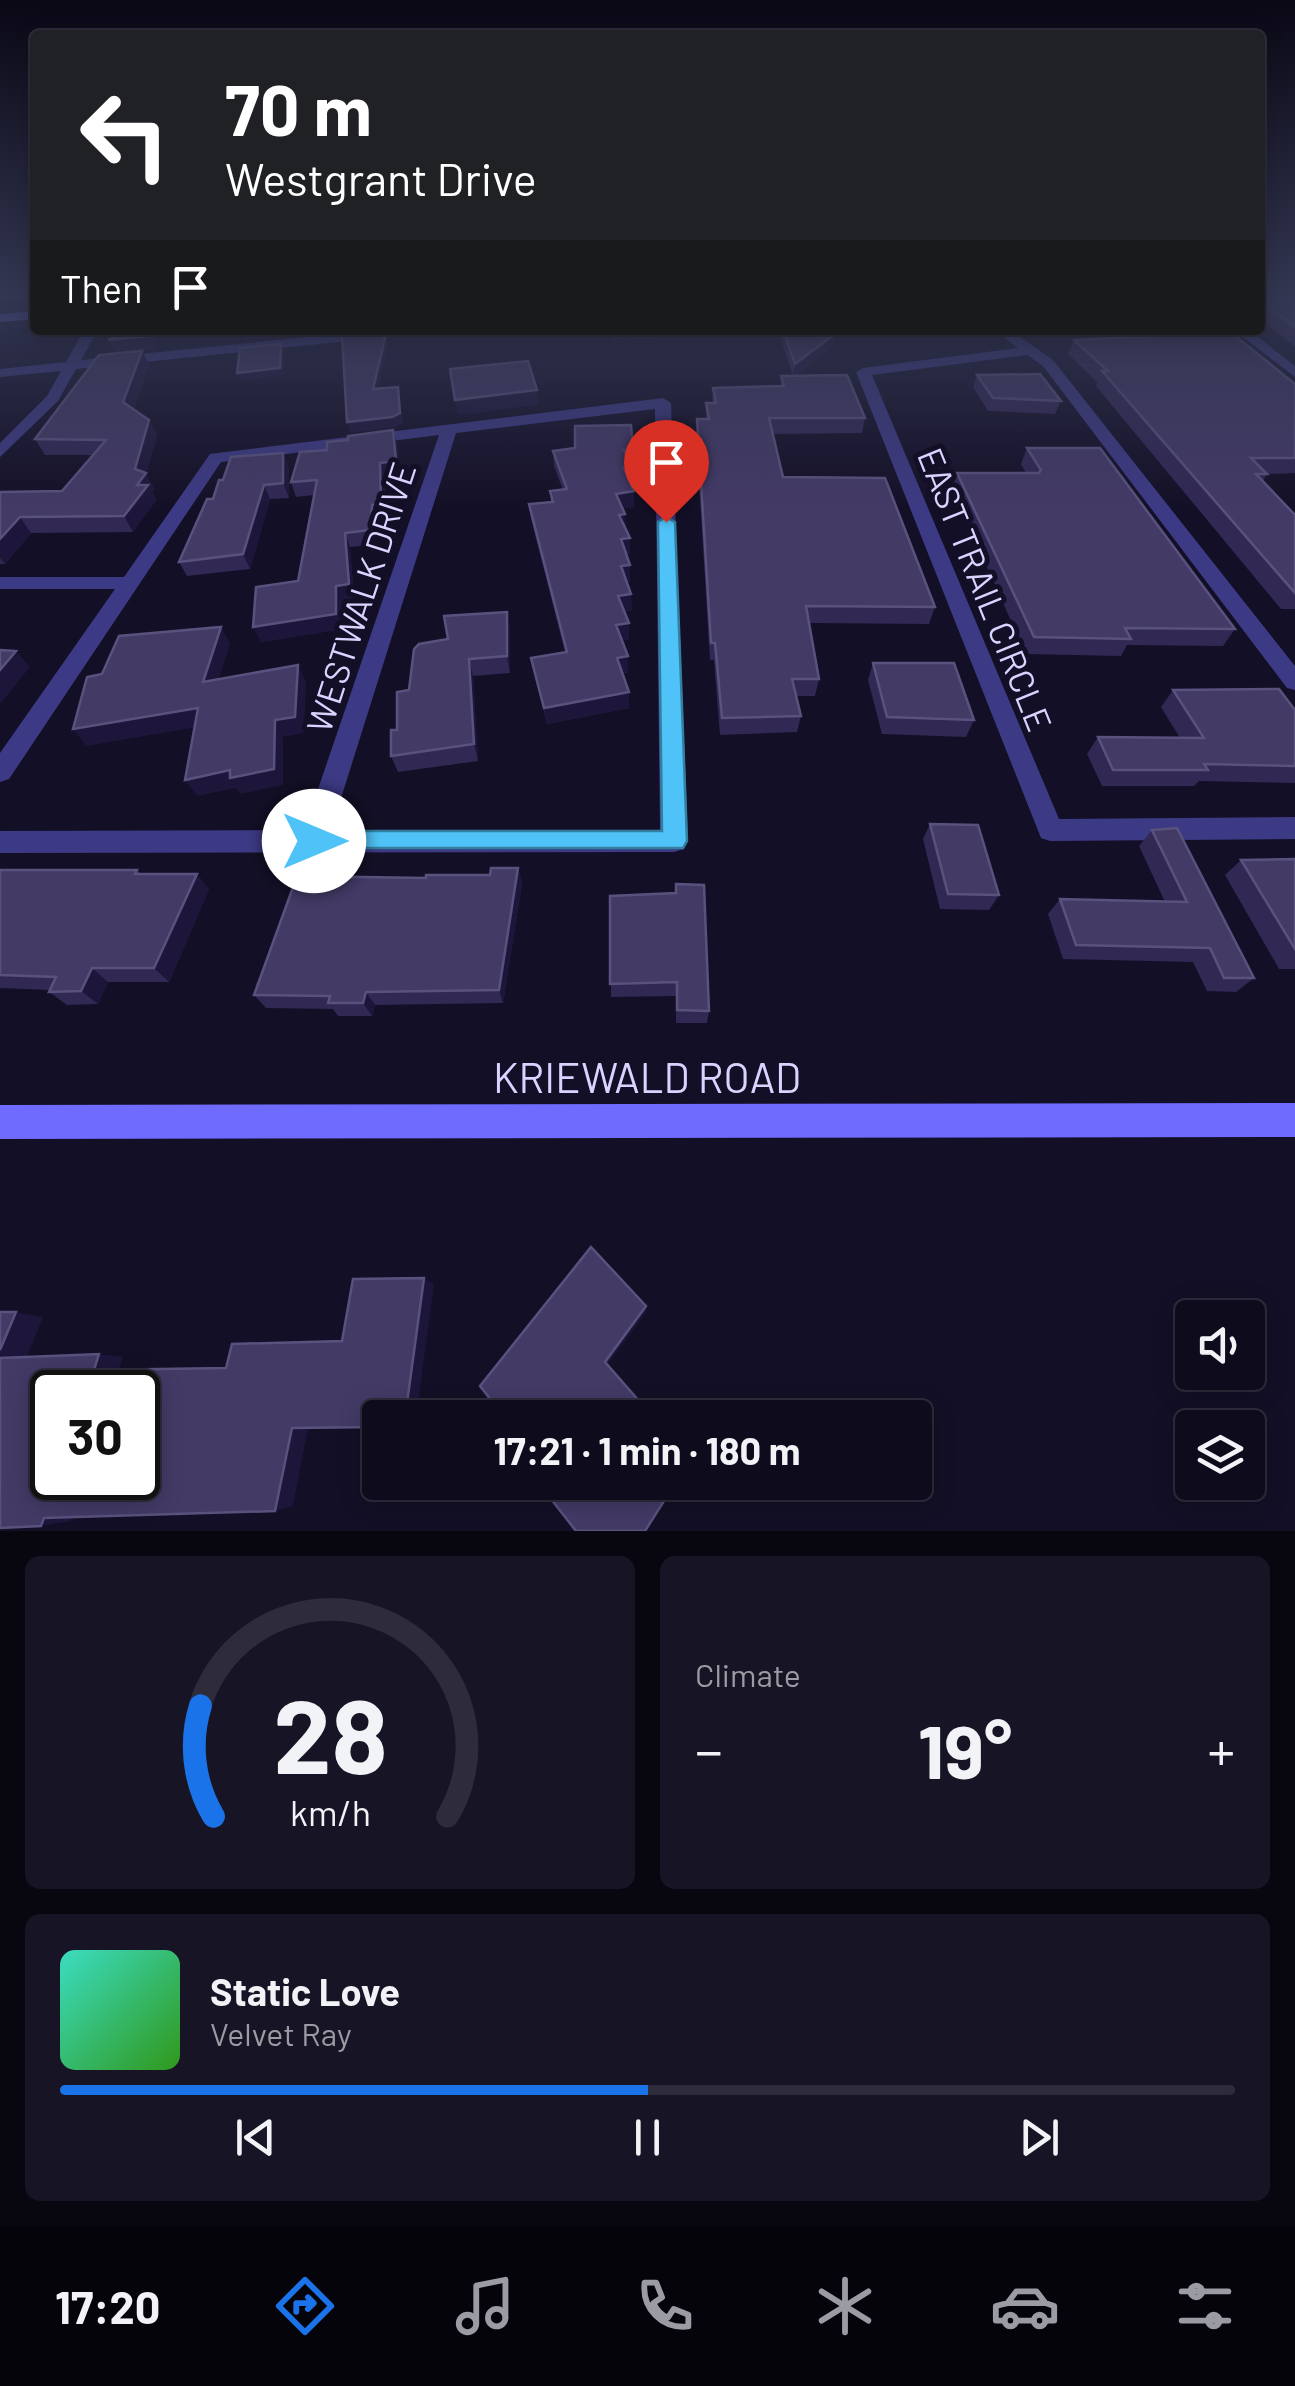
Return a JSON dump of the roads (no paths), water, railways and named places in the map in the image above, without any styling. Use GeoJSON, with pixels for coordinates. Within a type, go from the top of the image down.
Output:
{"type":"FeatureCollection","features":[{"type":"Feature","properties":{"kind":"street"},"geometry":{"type":"LineString","coordinates":[[0,373],[67,366]]}},
{"type":"Feature","properties":{"kind":"street"},"geometry":{"type":"LineString","coordinates":[[0,452],[41,412],[72,366]]}},
{"type":"Feature","properties":{"kind":"street","name":"EAST TRAIL CIRCLE"},"geometry":{"type":"LineString","coordinates":[[906,366],[863,372],[1050,830],[1295,828]]}},
{"type":"Feature","properties":{"kind":"street"},"geometry":{"type":"LineString","coordinates":[[1051,366],[1295,682]]}},
{"type":"Feature","properties":{"kind":"street"},"geometry":{"type":"LineString","coordinates":[[0,772],[216,458],[663,403],[674,841],[0,842]]}},
{"type":"Feature","properties":{"kind":"street","name":"WESTWALK DRIVE"},"geometry":{"type":"LineString","coordinates":[[314,841],[448,430]]}},
{"type":"Feature","properties":{"kind":"street"},"geometry":{"type":"LineString","coordinates":[[0,583],[130,582]]}},
{"type":"Feature","properties":{"kind":"street","name":"KRIEWALD ROAD"},"geometry":{"type":"LineString","coordinates":[[0,1122],[1295,1120]]}}]}
